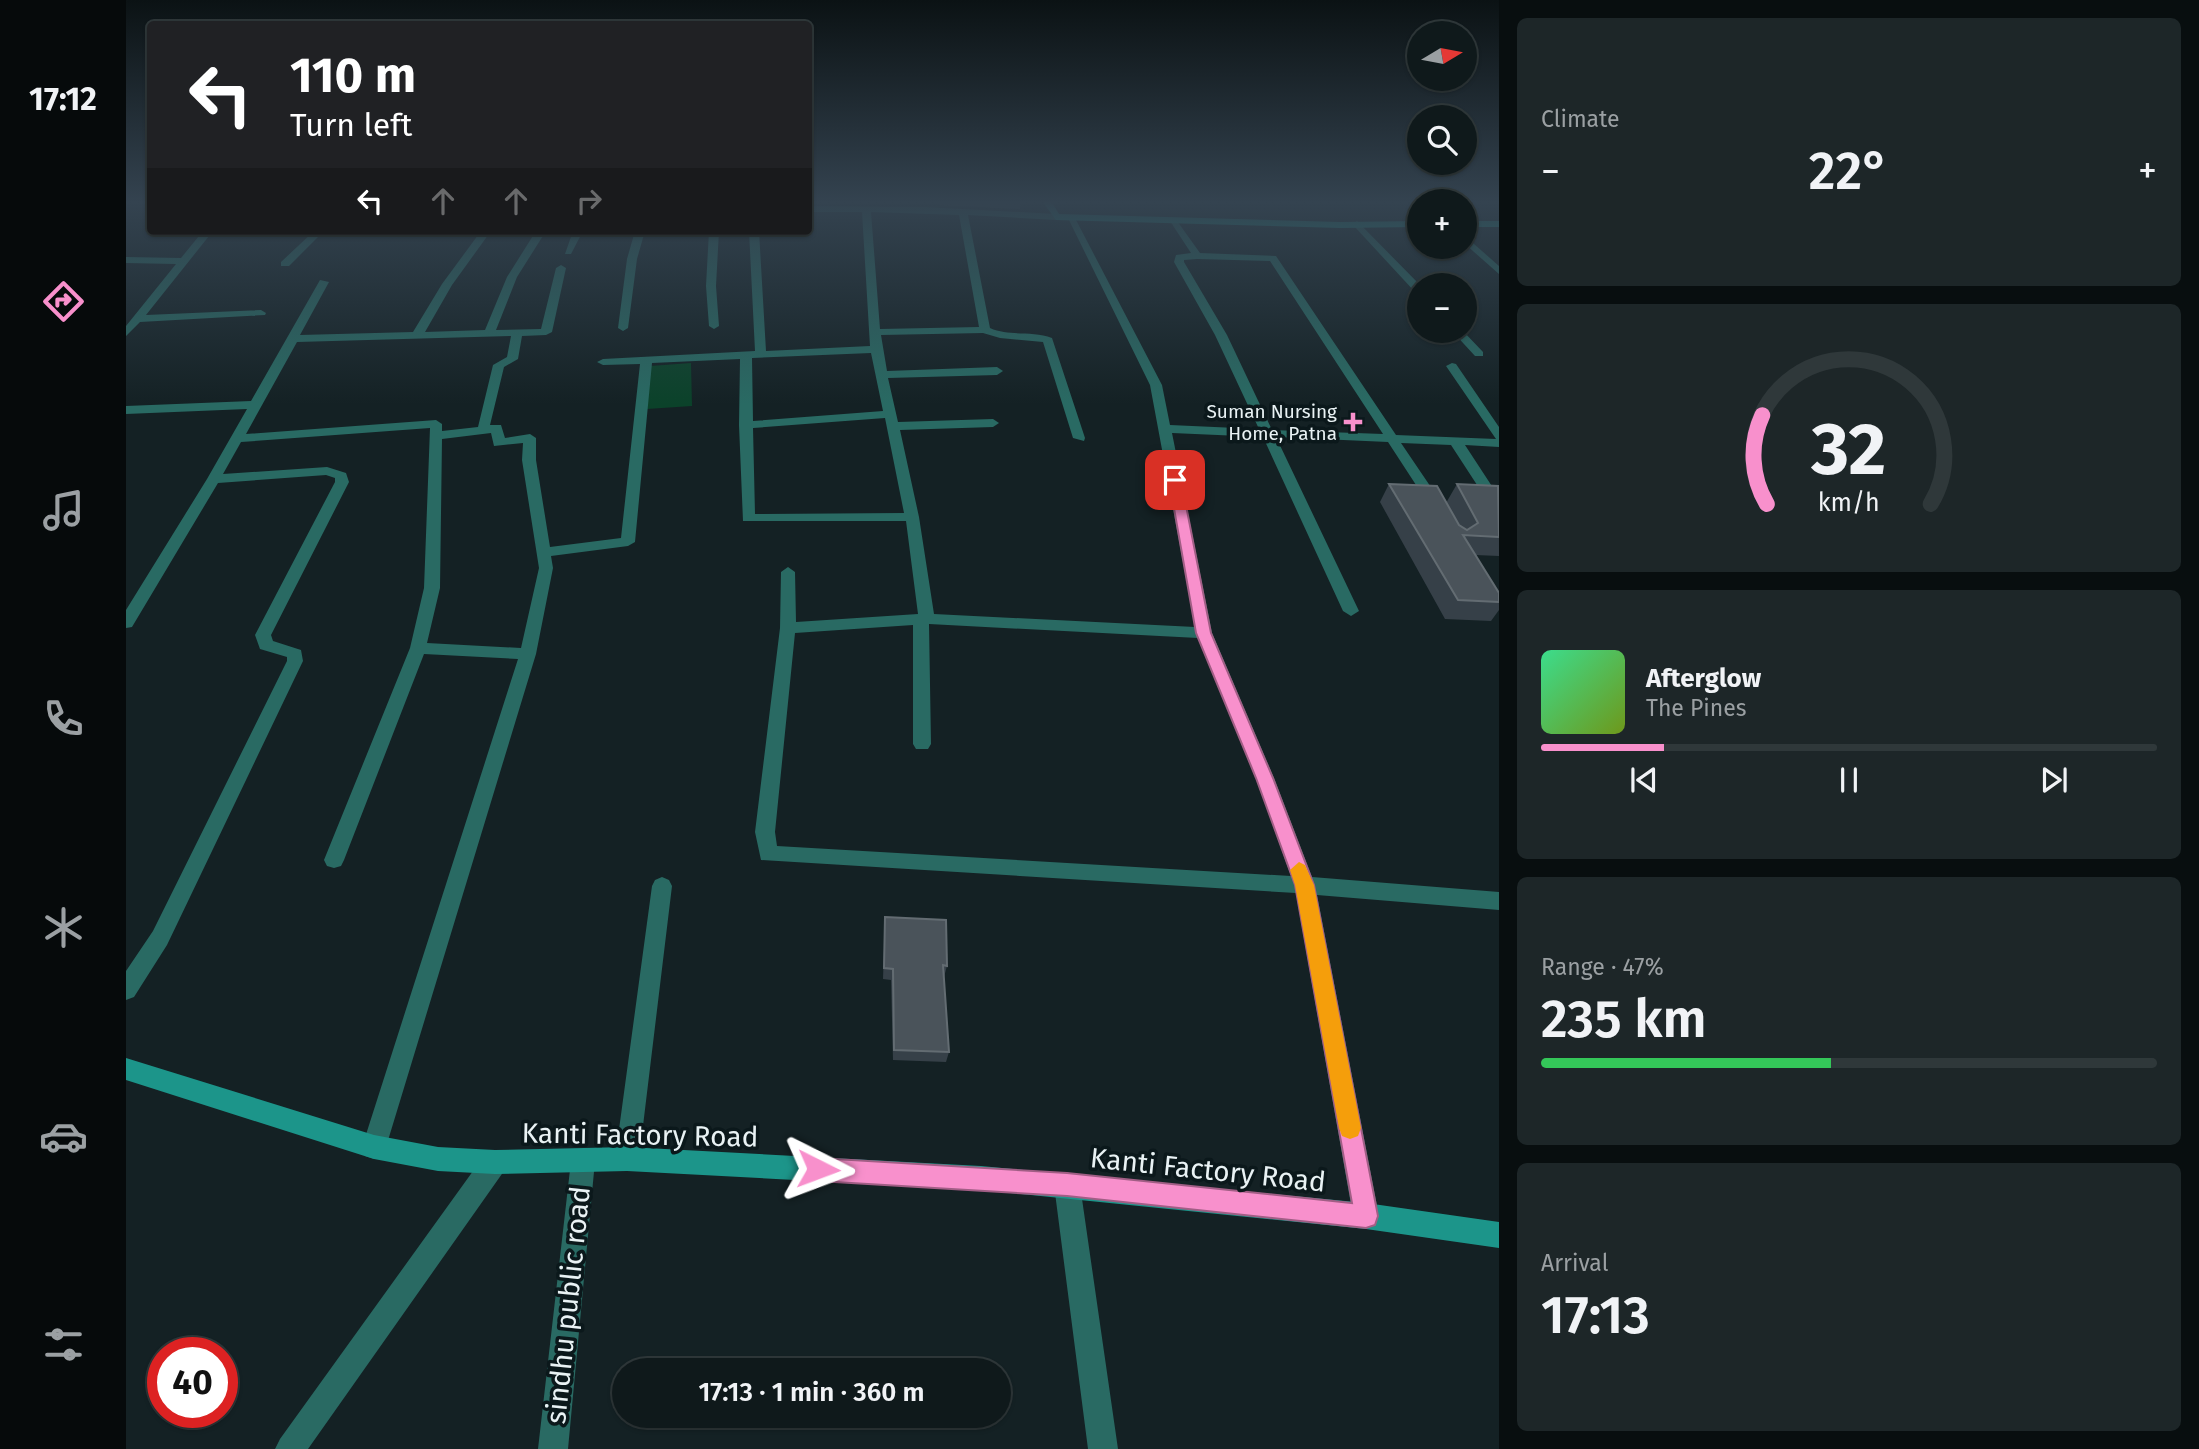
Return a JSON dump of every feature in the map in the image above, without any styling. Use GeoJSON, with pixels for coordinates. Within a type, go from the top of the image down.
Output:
{"type":"FeatureCollection","features":[{"type":"Feature","properties":{"kind":"street"},"geometry":{"type":"LineString","coordinates":[[126,333],[176,269]]}},
{"type":"Feature","properties":{"kind":"street"},"geometry":{"type":"LineString","coordinates":[[418,334],[458,269]]}},
{"type":"Feature","properties":{"kind":"street"},"geometry":{"type":"LineString","coordinates":[[489,334],[517,269]]}},
{"type":"Feature","properties":{"kind":"street"},"geometry":{"type":"LineString","coordinates":[[293,339],[546,332],[561,269]]}},
{"type":"Feature","properties":{"kind":"street"},"geometry":{"type":"LineString","coordinates":[[623,328],[631,269]]}},
{"type":"Feature","properties":{"kind":"street"},"geometry":{"type":"LineString","coordinates":[[712,269],[714,326]]}},
{"type":"Feature","properties":{"kind":"street"},"geometry":{"type":"LineString","coordinates":[[756,269],[761,354]]}},
{"type":"Feature","properties":{"kind":"street"},"geometry":{"type":"LineString","coordinates":[[871,269],[876,349],[912,517],[924,620],[922,744]]}},
{"type":"Feature","properties":{"kind":"street"},"geometry":{"type":"LineString","coordinates":[[974,269],[985,330]]}},
{"type":"Feature","properties":{"kind":"street"},"geometry":{"type":"LineString","coordinates":[[1091,269],[1156,385],[1203,633],[1265,778],[1304,885],[1366,1216]]}},
{"type":"Feature","properties":{"kind":"street"},"geometry":{"type":"LineString","coordinates":[[1183,269],[1221,335],[1351,611]]}},
{"type":"Feature","properties":{"kind":"street"},"geometry":{"type":"LineString","coordinates":[[1280,269],[1441,514]]}},
{"type":"Feature","properties":{"kind":"street"},"geometry":{"type":"LineString","coordinates":[[126,623],[133,597],[214,479],[324,282]]}},
{"type":"Feature","properties":{"kind":"street"},"geometry":{"type":"LineString","coordinates":[[137,319],[261,313]]}},
{"type":"Feature","properties":{"kind":"street"},"geometry":{"type":"LineString","coordinates":[[876,332],[985,330],[996,335],[1040,336],[1048,340],[1079,438]]}},
{"type":"Feature","properties":{"kind":"street"},"geometry":{"type":"LineString","coordinates":[[483,430],[499,365],[512,359],[517,333]]}},
{"type":"Feature","properties":{"kind":"street"},"geometry":{"type":"LineString","coordinates":[[1468,343],[1479,354]]}},
{"type":"Feature","properties":{"kind":"street"},"geometry":{"type":"LineString","coordinates":[[603,362],[876,349]]}},
{"type":"Feature","properties":{"kind":"street"},"geometry":{"type":"LineString","coordinates":[[746,354],[748,518],[912,517]]}},
{"type":"Feature","properties":{"kind":"street"},"geometry":{"type":"LineString","coordinates":[[543,552],[628,542],[646,361]]}},
{"type":"Feature","properties":{"kind":"street"},"geometry":{"type":"LineString","coordinates":[[1452,366],[1499,436]]}},
{"type":"Feature","properties":{"kind":"street"},"geometry":{"type":"LineString","coordinates":[[881,375],[997,371]]}},
{"type":"Feature","properties":{"kind":"street"},"geometry":{"type":"LineString","coordinates":[[126,410],[255,405]]}},
{"type":"Feature","properties":{"kind":"street"},"geometry":{"type":"LineString","coordinates":[[745,425],[890,420],[993,423]]}},
{"type":"Feature","properties":{"kind":"street"},"geometry":{"type":"LineString","coordinates":[[237,438],[436,424],[438,476],[433,567],[418,648],[334,860]]}},
{"type":"Feature","properties":{"kind":"street"},"geometry":{"type":"LineString","coordinates":[[374,1147],[528,654],[546,568],[529,460],[530,438],[499,443],[497,428],[436,436]]}},
{"type":"Feature","properties":{"kind":"street"},"geometry":{"type":"LineString","coordinates":[[1165,429],[1499,443]]}},
{"type":"Feature","properties":{"kind":"street"},"geometry":{"type":"LineString","coordinates":[[1456,442],[1499,508]]}},
{"type":"Feature","properties":{"kind":"street"},"geometry":{"type":"LineString","coordinates":[[126,990],[172,916],[295,661],[295,654],[266,645],[263,635],[342,481],[341,476],[327,471],[214,479]]}},
{"type":"Feature","properties":{"kind":"street"},"geometry":{"type":"LineString","coordinates":[[788,572],[788,628],[765,832],[768,854],[1304,885],[1499,901]]}},
{"type":"Feature","properties":{"kind":"street"},"geometry":{"type":"LineString","coordinates":[[788,628],[924,620],[1203,633]]}},
{"type":"Feature","properties":{"kind":"street"},"geometry":{"type":"LineString","coordinates":[[418,648],[528,654]]}},
{"type":"Feature","properties":{"kind":"street"},"geometry":{"type":"LineString","coordinates":[[627,1159],[662,886]]}},
{"type":"Feature","properties":{"kind":"street","name":"Kanti Factory Road"},"geometry":{"type":"LineString","coordinates":[[126,1069],[374,1147],[438,1159],[495,1163],[627,1159],[1067,1185],[1366,1216],[1499,1235]]}},
{"type":"Feature","properties":{"kind":"street","name":"sindhu public road"},"geometry":{"type":"LineString","coordinates":[[553,1449],[583,1161]]}},
{"type":"Feature","properties":{"kind":"street"},"geometry":{"type":"LineString","coordinates":[[290,1449],[495,1163]]}},
{"type":"Feature","properties":{"kind":"street"},"geometry":{"type":"LineString","coordinates":[[1067,1185],[1103,1449]]}},
{"type":"Feature","properties":{"kind":"green space"},"geometry":{"type":"Polygon","coordinates":[[[691,363],[692,406],[647,409],[650,366],[691,363]]]}},
{"type":"Feature","properties":{"kind":"building"},"geometry":{"type":"Polygon","coordinates":[[[1389,484],[1437,486],[1459,525],[1467,530],[1478,523],[1457,484],[1498,486],[1499,537],[1463,535],[1499,593],[1499,602],[1458,600],[1389,484]]]}},
{"type":"Feature","properties":{"kind":"building"},"geometry":{"type":"Polygon","coordinates":[[[885,917],[946,920],[947,966],[943,965],[949,1052],[894,1050],[893,969],[884,968],[885,917]]]}},
{"type":"Feature","properties":{"kind":"slow traffic"},"geometry":{"type":"LineString","coordinates":[[1299,870],[1350,1128]]}},
{"type":"Feature","properties":{"kind":"place","name":"Suman Nursing Home, Patna"},"geometry":{"type":"Point","coordinates":[1353,422]}},
{"type":"Feature","properties":{"kind":"route"},"geometry":{"type":"LineString","coordinates":[[818,1169],[1067,1185],[1366,1216],[1304,885],[1265,778],[1203,633],[1175,480]]}}]}
